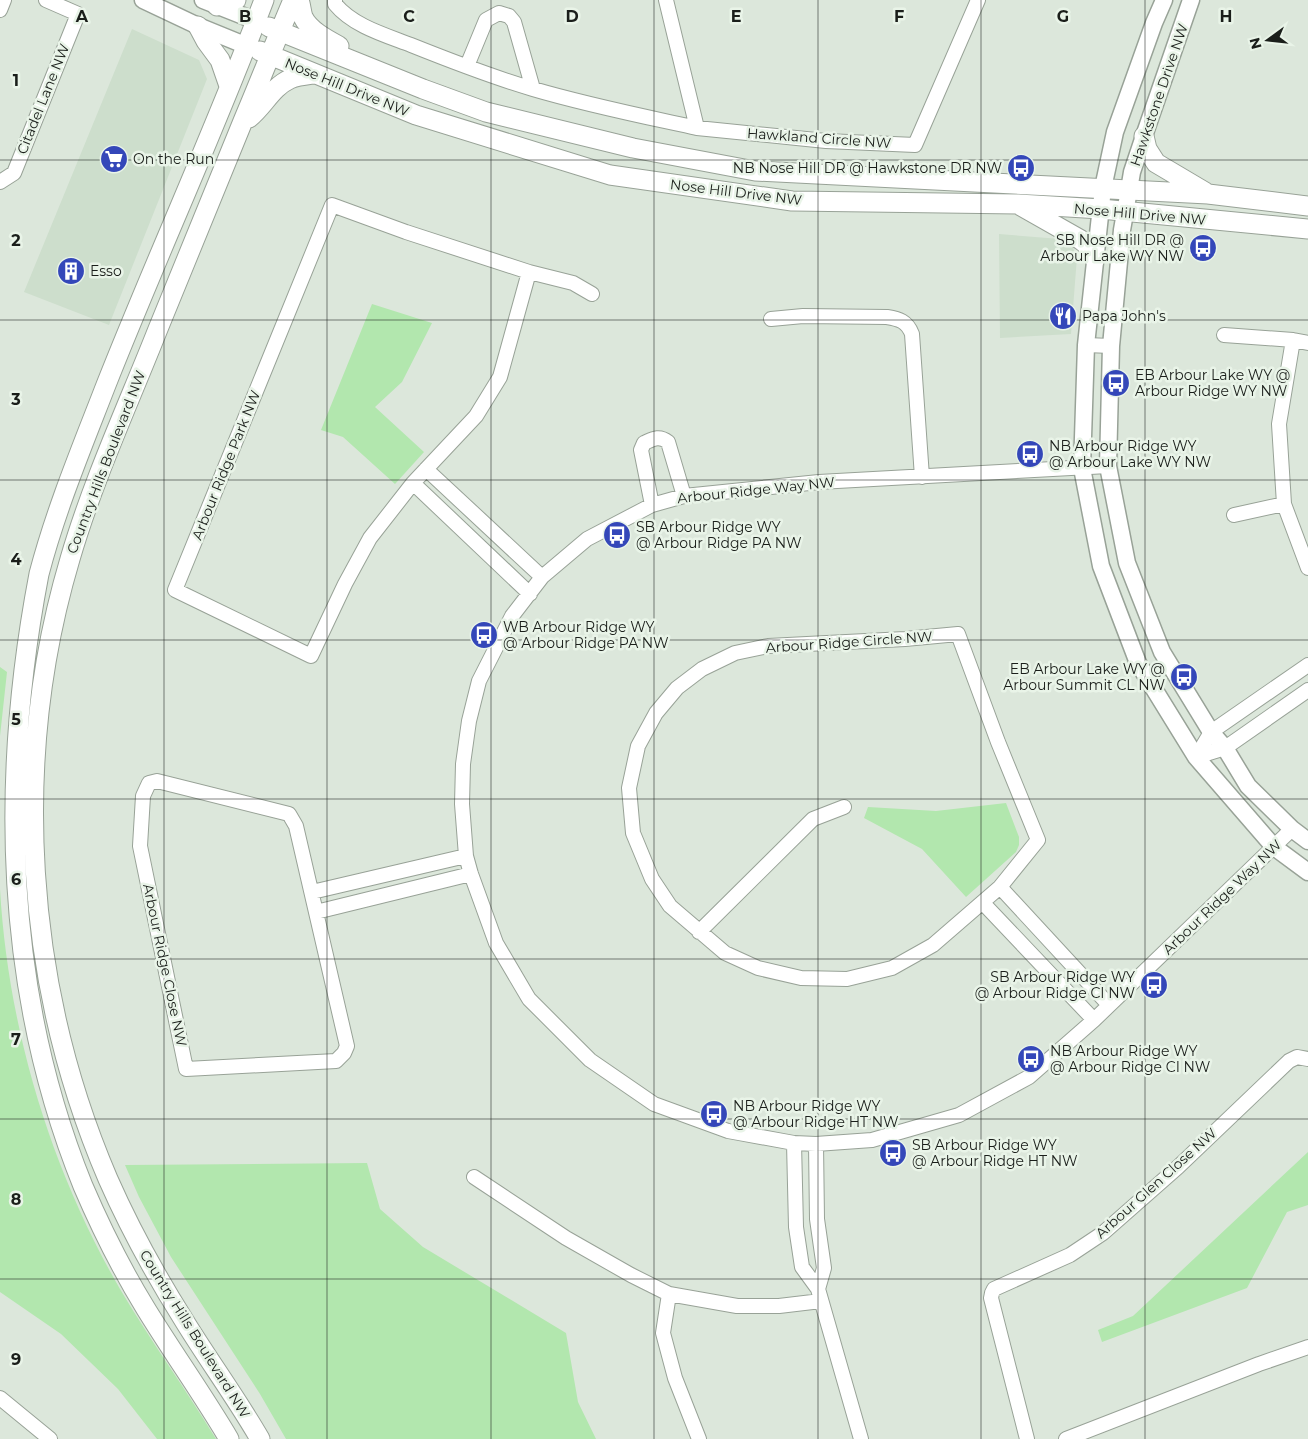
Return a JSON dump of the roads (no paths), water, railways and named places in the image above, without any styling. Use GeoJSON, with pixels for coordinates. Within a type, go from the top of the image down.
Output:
{"type":"FeatureCollection","features":[{"type":"Feature","properties":{"kind":"main road"},"geometry":{"type":"LineString","coordinates":[[210,3],[236,0]]}},
{"type":"Feature","properties":{"kind":"main road","name":"Country Hills Boulevard NW"},"geometry":{"type":"LineString","coordinates":[[229,1439],[146,1310],[115,1254],[84,1187],[57,1115],[41,1061],[28,1006],[16,940],[10,887],[8,822],[10,759],[16,691],[26,629],[54,521],[123,343],[247,46],[264,0]]}},
{"type":"Feature","properties":{"kind":"main road","name":"Country Hills Boulevard NW"},"geometry":{"type":"LineString","coordinates":[[260,1439],[154,1272],[125,1217],[88,1128],[58,1024],[48,976],[37,904],[34,836],[36,745],[39,710],[51,631],[83,515],[294,0]]}},
{"type":"Feature","properties":{"kind":"main road"},"geometry":{"type":"LineString","coordinates":[[299,0],[303,18],[311,27],[343,49],[356,62]]}},
{"type":"Feature","properties":{"kind":"main road","name":"Nose Hill Drive NW"},"geometry":{"type":"LineString","coordinates":[[256,22],[423,89],[486,112],[633,148],[755,171],[1208,194],[1308,206]]}},
{"type":"Feature","properties":{"kind":"main road"},"geometry":{"type":"LineString","coordinates":[[198,26],[220,60],[229,86]]}},
{"type":"Feature","properties":{"kind":"main road","name":"Nose Hill Drive NW"},"geometry":{"type":"LineString","coordinates":[[247,46],[424,118],[610,175],[792,201],[1018,204],[1101,209],[1308,229]]}},
{"type":"Feature","properties":{"kind":"main road"},"geometry":{"type":"LineString","coordinates":[[242,124],[257,112],[270,95],[284,83],[292,78],[314,74]]}},
{"type":"Feature","properties":{"kind":"main road"},"geometry":{"type":"LineString","coordinates":[[1144,136],[1147,149],[1156,163],[1208,194]]}},
{"type":"Feature","properties":{"kind":"main road"},"geometry":{"type":"LineString","coordinates":[[1018,204],[1081,240],[1086,244],[1095,259]]}},
{"type":"Feature","properties":{"kind":"street"},"geometry":{"type":"LineString","coordinates":[[0,10],[4,0]]}},
{"type":"Feature","properties":{"kind":"street","name":"Citadel Lane NW"},"geometry":{"type":"LineString","coordinates":[[0,182],[14,173],[78,14],[46,0]]}},
{"type":"Feature","properties":{"kind":"street"},"geometry":{"type":"LineString","coordinates":[[142,0],[247,46]]}},
{"type":"Feature","properties":{"kind":"street"},"geometry":{"type":"LineString","coordinates":[[335,0],[335,4],[341,12],[366,27],[467,66],[533,89],[627,113],[697,128],[666,0]]}},
{"type":"Feature","properties":{"kind":"street","name":"Hawkland Circle NW"},"geometry":{"type":"LineString","coordinates":[[697,128],[826,141],[915,145],[978,0]]}},
{"type":"Feature","properties":{"kind":"street","name":"Hawkstone Drive NW"},"geometry":{"type":"LineString","coordinates":[[1164,0],[1115,132],[1103,188],[1086,345],[1082,468],[1101,566],[1138,664],[1196,757],[1274,847],[1308,872]]}},
{"type":"Feature","properties":{"kind":"street","name":"Hawkstone Drive NW"},"geometry":{"type":"LineString","coordinates":[[1191,0],[1132,172],[1125,212],[1111,346],[1108,466],[1127,563],[1162,652],[1211,732],[1225,748],[1248,786],[1292,829],[1308,841]]}},
{"type":"Feature","properties":{"kind":"street"},"geometry":{"type":"LineString","coordinates":[[210,3],[256,22]]}},
{"type":"Feature","properties":{"kind":"street"},"geometry":{"type":"LineString","coordinates":[[467,66],[486,20],[499,13],[504,14],[514,22],[533,89]]}},
{"type":"Feature","properties":{"kind":"street","name":"Arbour Ridge Park NW"},"geometry":{"type":"LineString","coordinates":[[529,272],[500,377],[476,416],[413,483],[370,538],[344,584],[311,656],[174,590],[332,205],[406,232],[529,272],[573,283],[592,294]]}},
{"type":"Feature","properties":{"kind":"street"},"geometry":{"type":"LineString","coordinates":[[771,319],[803,316],[887,318],[900,319],[905,323],[912,334],[922,477]]}},
{"type":"Feature","properties":{"kind":"street"},"geometry":{"type":"LineString","coordinates":[[1224,335],[1293,340],[1308,343]]}},
{"type":"Feature","properties":{"kind":"street"},"geometry":{"type":"LineString","coordinates":[[1293,340],[1279,424],[1284,504],[1308,568]]}},
{"type":"Feature","properties":{"kind":"street"},"geometry":{"type":"LineString","coordinates":[[1086,345],[1111,346]]}},
{"type":"Feature","properties":{"kind":"street"},"geometry":{"type":"LineString","coordinates":[[652,505],[640,450],[644,443],[658,437],[668,442],[684,496]]}},
{"type":"Feature","properties":{"kind":"street","name":"Arbour Ridge Way NW"},"geometry":{"type":"LineString","coordinates":[[1108,466],[818,482],[684,496],[652,505],[586,539],[542,577],[512,616],[479,681],[469,721],[463,764],[462,804],[466,856],[496,943],[529,999],[590,1060],[654,1104],[728,1131],[794,1144],[872,1140],[959,1115],[1029,1077],[1110,1006],[1292,829]]}},
{"type":"Feature","properties":{"kind":"street"},"geometry":{"type":"LineString","coordinates":[[426,469],[542,577]]}},
{"type":"Feature","properties":{"kind":"street"},"geometry":{"type":"LineString","coordinates":[[413,483],[530,594]]}},
{"type":"Feature","properties":{"kind":"street"},"geometry":{"type":"LineString","coordinates":[[1234,515],[1284,504]]}},
{"type":"Feature","properties":{"kind":"street","name":"Arbour Ridge Circle NW"},"geometry":{"type":"LineString","coordinates":[[958,634],[998,742],[1038,840],[1000,887],[933,945],[892,968],[847,979],[801,978],[758,968],[725,953],[699,932],[670,906],[652,879],[633,833],[629,788],[638,746],[656,713],[677,688],[702,669],[735,653],[768,646],[958,634]]}},
{"type":"Feature","properties":{"kind":"street"},"geometry":{"type":"LineString","coordinates":[[1196,757],[1211,732],[1308,665]]}},
{"type":"Feature","properties":{"kind":"street"},"geometry":{"type":"LineString","coordinates":[[1196,757],[1225,748],[1308,690]]}},
{"type":"Feature","properties":{"kind":"street","name":"Arbour Ridge Close NW"},"geometry":{"type":"LineString","coordinates":[[165,782],[289,814],[296,826],[316,912],[347,1046],[340,1058],[336,1061],[186,1069],[140,846],[142,804],[145,788],[149,783],[165,782]]}},
{"type":"Feature","properties":{"kind":"street"},"geometry":{"type":"LineString","coordinates":[[699,932],[813,819],[844,807]]}},
{"type":"Feature","properties":{"kind":"street"},"geometry":{"type":"LineString","coordinates":[[312,892],[466,856]]}},
{"type":"Feature","properties":{"kind":"street"},"geometry":{"type":"LineString","coordinates":[[316,912],[471,874]]}},
{"type":"Feature","properties":{"kind":"street"},"geometry":{"type":"LineString","coordinates":[[1000,887],[1110,1006]]}},
{"type":"Feature","properties":{"kind":"street"},"geometry":{"type":"LineString","coordinates":[[983,903],[1094,1020]]}},
{"type":"Feature","properties":{"kind":"street","name":"Arbour Glen Close NW"},"geometry":{"type":"LineString","coordinates":[[1027,1439],[991,1298],[994,1289],[1070,1255],[1103,1233],[1178,1167],[1289,1061],[1297,1057],[1308,1060]]}},
{"type":"Feature","properties":{"kind":"street"},"geometry":{"type":"LineString","coordinates":[[794,1144],[797,1235],[802,1267],[820,1295],[861,1439]]}},
{"type":"Feature","properties":{"kind":"street"},"geometry":{"type":"LineString","coordinates":[[816,1144],[817,1219],[824,1268],[820,1295]]}},
{"type":"Feature","properties":{"kind":"street"},"geometry":{"type":"LineString","coordinates":[[474,1177],[566,1238],[669,1294],[737,1306],[779,1306],[820,1295]]}},
{"type":"Feature","properties":{"kind":"street"},"geometry":{"type":"LineString","coordinates":[[669,1294],[663,1333],[675,1378],[698,1439]]}},
{"type":"Feature","properties":{"kind":"street"},"geometry":{"type":"LineString","coordinates":[[1066,1439],[1259,1364],[1308,1347]]}},
{"type":"Feature","properties":{"kind":"street"},"geometry":{"type":"LineString","coordinates":[[0,1398],[49,1439]]}},
{"type":"Feature","properties":{"kind":"place","name":"On the Run"},"geometry":{"type":"Point","coordinates":[114,159]}},
{"type":"Feature","properties":{"kind":"place","name":"NB Nose Hill DR @ Hawkstone DR NW"},"geometry":{"type":"Point","coordinates":[1021,168]}},
{"type":"Feature","properties":{"kind":"place","name":"SB Nose Hill DR @ Arbour Lake WY NW"},"geometry":{"type":"Point","coordinates":[1203,248]}},
{"type":"Feature","properties":{"kind":"place","name":"Esso"},"geometry":{"type":"Point","coordinates":[71,271]}},
{"type":"Feature","properties":{"kind":"place","name":"Papa John's"},"geometry":{"type":"Point","coordinates":[1063,316]}},
{"type":"Feature","properties":{"kind":"place","name":"EB Arbour Lake WY @ Arbour Ridge WY NW"},"geometry":{"type":"Point","coordinates":[1116,383]}},
{"type":"Feature","properties":{"kind":"place","name":"NB Arbour Ridge WY @ Arbour Lake WY NW"},"geometry":{"type":"Point","coordinates":[1030,454]}},
{"type":"Feature","properties":{"kind":"place","name":"SB Arbour Ridge WY @ Arbour Ridge PA NW"},"geometry":{"type":"Point","coordinates":[617,535]}},
{"type":"Feature","properties":{"kind":"place","name":"WB Arbour Ridge WY @ Arbour Ridge PA NW"},"geometry":{"type":"Point","coordinates":[484,635]}},
{"type":"Feature","properties":{"kind":"place","name":"EB Arbour Lake WY @ Arbour Summit CL NW"},"geometry":{"type":"Point","coordinates":[1184,677]}},
{"type":"Feature","properties":{"kind":"place","name":"SB Arbour Ridge WY @ Arbour Ridge CI NW"},"geometry":{"type":"Point","coordinates":[1154,985]}},
{"type":"Feature","properties":{"kind":"place","name":"NB Arbour Ridge WY @ Arbour Ridge CI NW"},"geometry":{"type":"Point","coordinates":[1031,1059]}},
{"type":"Feature","properties":{"kind":"place","name":"NB Arbour Ridge WY @ Arbour Ridge HT NW"},"geometry":{"type":"Point","coordinates":[714,1114]}},
{"type":"Feature","properties":{"kind":"place","name":"SB Arbour Ridge WY @ Arbour Ridge HT NW"},"geometry":{"type":"Point","coordinates":[893,1153]}}]}
